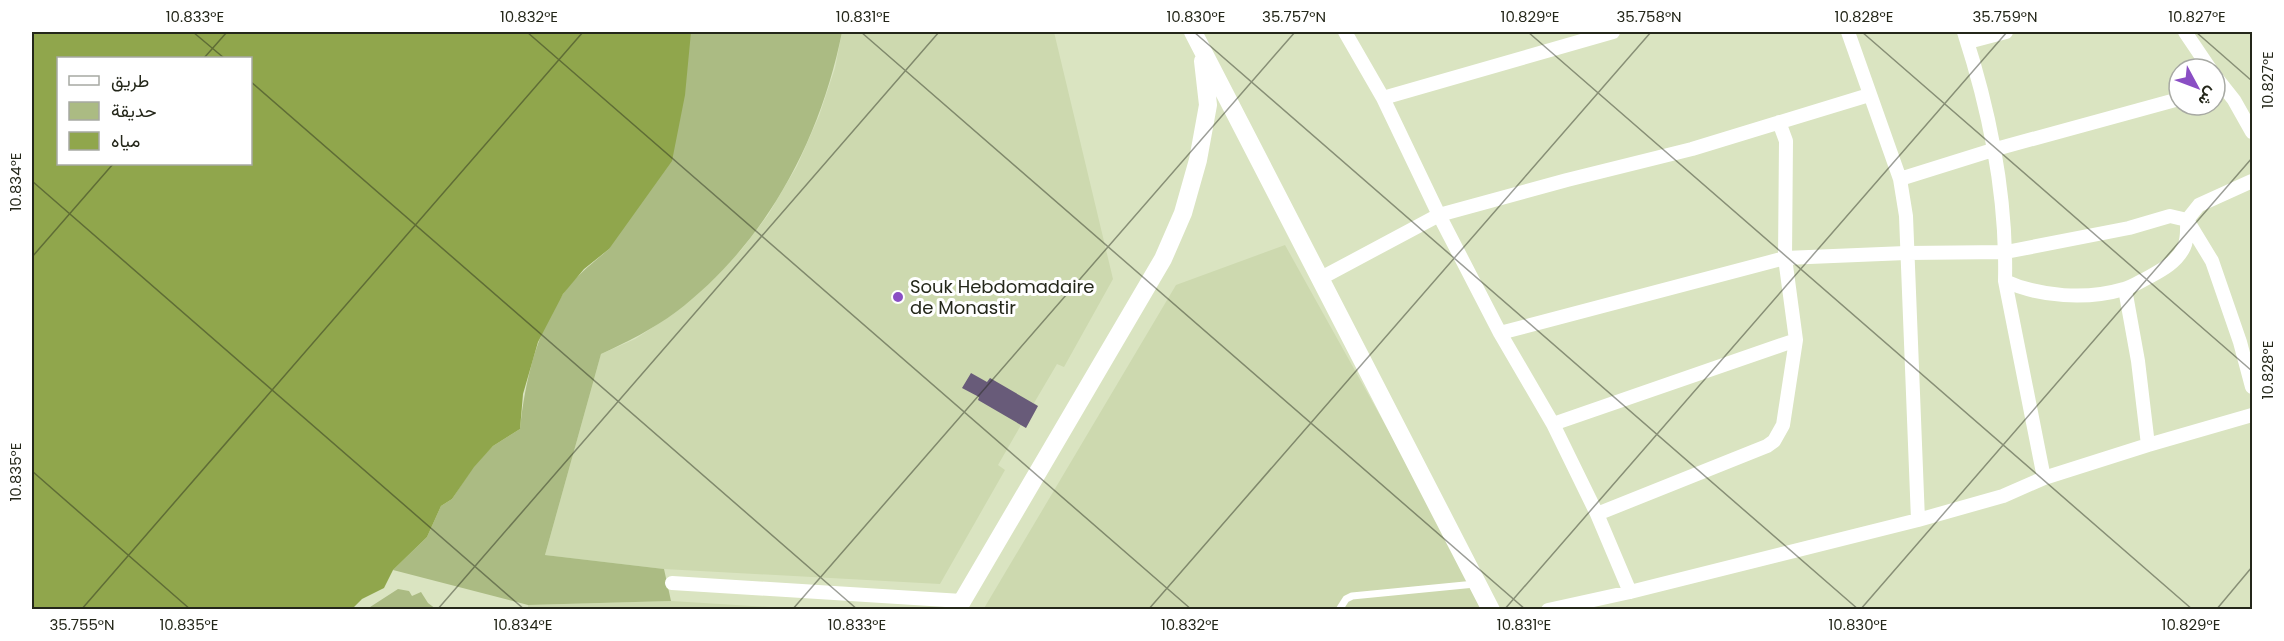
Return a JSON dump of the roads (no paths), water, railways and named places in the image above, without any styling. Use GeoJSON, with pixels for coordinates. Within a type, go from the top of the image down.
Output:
{"type":"FeatureCollection","features":[{"type":"Feature","properties":{"kind":"street"},"geometry":{"type":"LineString","coordinates":[[1193,32],[1491,609]]}},
{"type":"Feature","properties":{"kind":"street"},"geometry":{"type":"LineString","coordinates":[[1345,32],[1383,98],[1439,215],[1500,333],[1553,424],[1597,514],[1630,592]]}},
{"type":"Feature","properties":{"kind":"street"},"geometry":{"type":"LineString","coordinates":[[1383,98],[1613,32]]}},
{"type":"Feature","properties":{"kind":"street"},"geometry":{"type":"LineString","coordinates":[[1848,32],[1900,179],[1906,216],[1918,520]]}},
{"type":"Feature","properties":{"kind":"street"},"geometry":{"type":"LineString","coordinates":[[2006,32],[1966,37],[1996,149],[2006,252],[2005,281],[2043,478]]}},
{"type":"Feature","properties":{"kind":"street"},"geometry":{"type":"LineString","coordinates":[[2185,32],[2202,57]]}},
{"type":"Feature","properties":{"kind":"street"},"geometry":{"type":"LineString","coordinates":[[672,583],[959,605],[1163,259],[1183,213],[1198,160],[1208,105],[1202,50]]}},
{"type":"Feature","properties":{"kind":"street"},"geometry":{"type":"LineString","coordinates":[[2227,93],[2234,100],[2253,132]]}},
{"type":"Feature","properties":{"kind":"street"},"geometry":{"type":"LineString","coordinates":[[1320,278],[1439,215],[1566,180],[1692,149],[1869,95]]}},
{"type":"Feature","properties":{"kind":"street"},"geometry":{"type":"LineString","coordinates":[[1900,179],[1996,149],[2167,102]]}},
{"type":"Feature","properties":{"kind":"street"},"geometry":{"type":"LineString","coordinates":[[1597,514],[1767,446],[1774,441],[1783,425],[1796,340],[1785,258],[1786,141],[1779,122]]}},
{"type":"Feature","properties":{"kind":"street"},"geometry":{"type":"LineString","coordinates":[[2005,281],[2024,289],[2051,293],[2097,295],[2126,289],[2161,271],[2174,261],[2184,247],[2187,220],[2199,205],[2253,181]]}},
{"type":"Feature","properties":{"kind":"street"},"geometry":{"type":"LineString","coordinates":[[1500,333],[1785,258],[2006,252],[2129,228],[2170,216],[2187,220],[2212,261],[2253,387]]}},
{"type":"Feature","properties":{"kind":"street"},"geometry":{"type":"LineString","coordinates":[[2126,289],[2138,361],[2148,445]]}},
{"type":"Feature","properties":{"kind":"street"},"geometry":{"type":"LineString","coordinates":[[1553,424],[1796,340]]}},
{"type":"Feature","properties":{"kind":"street"},"geometry":{"type":"LineString","coordinates":[[1548,609],[1630,592],[1918,520],[2003,496],[2043,478],[2148,445],[2253,415]]}},
{"type":"Feature","properties":{"kind":"lane"},"geometry":{"type":"LineString","coordinates":[[1339,609],[1346,599],[1352,596],[1478,583]]}},
{"type":"Feature","properties":{"kind":"water"},"geometry":{"type":"Polygon","coordinates":[[[32,32],[691,32],[685,95],[672,161],[609,249],[584,269],[563,294],[538,342],[523,394],[520,429],[493,446],[474,467],[452,499],[441,506],[427,537],[393,570],[384,588],[362,599],[352,609],[32,609],[32,32]]]}},
{"type":"Feature","properties":{"kind":"place","name":"Souk Hebdomadaire de Monastir"},"geometry":{"type":"Point","coordinates":[898,297]}}]}
